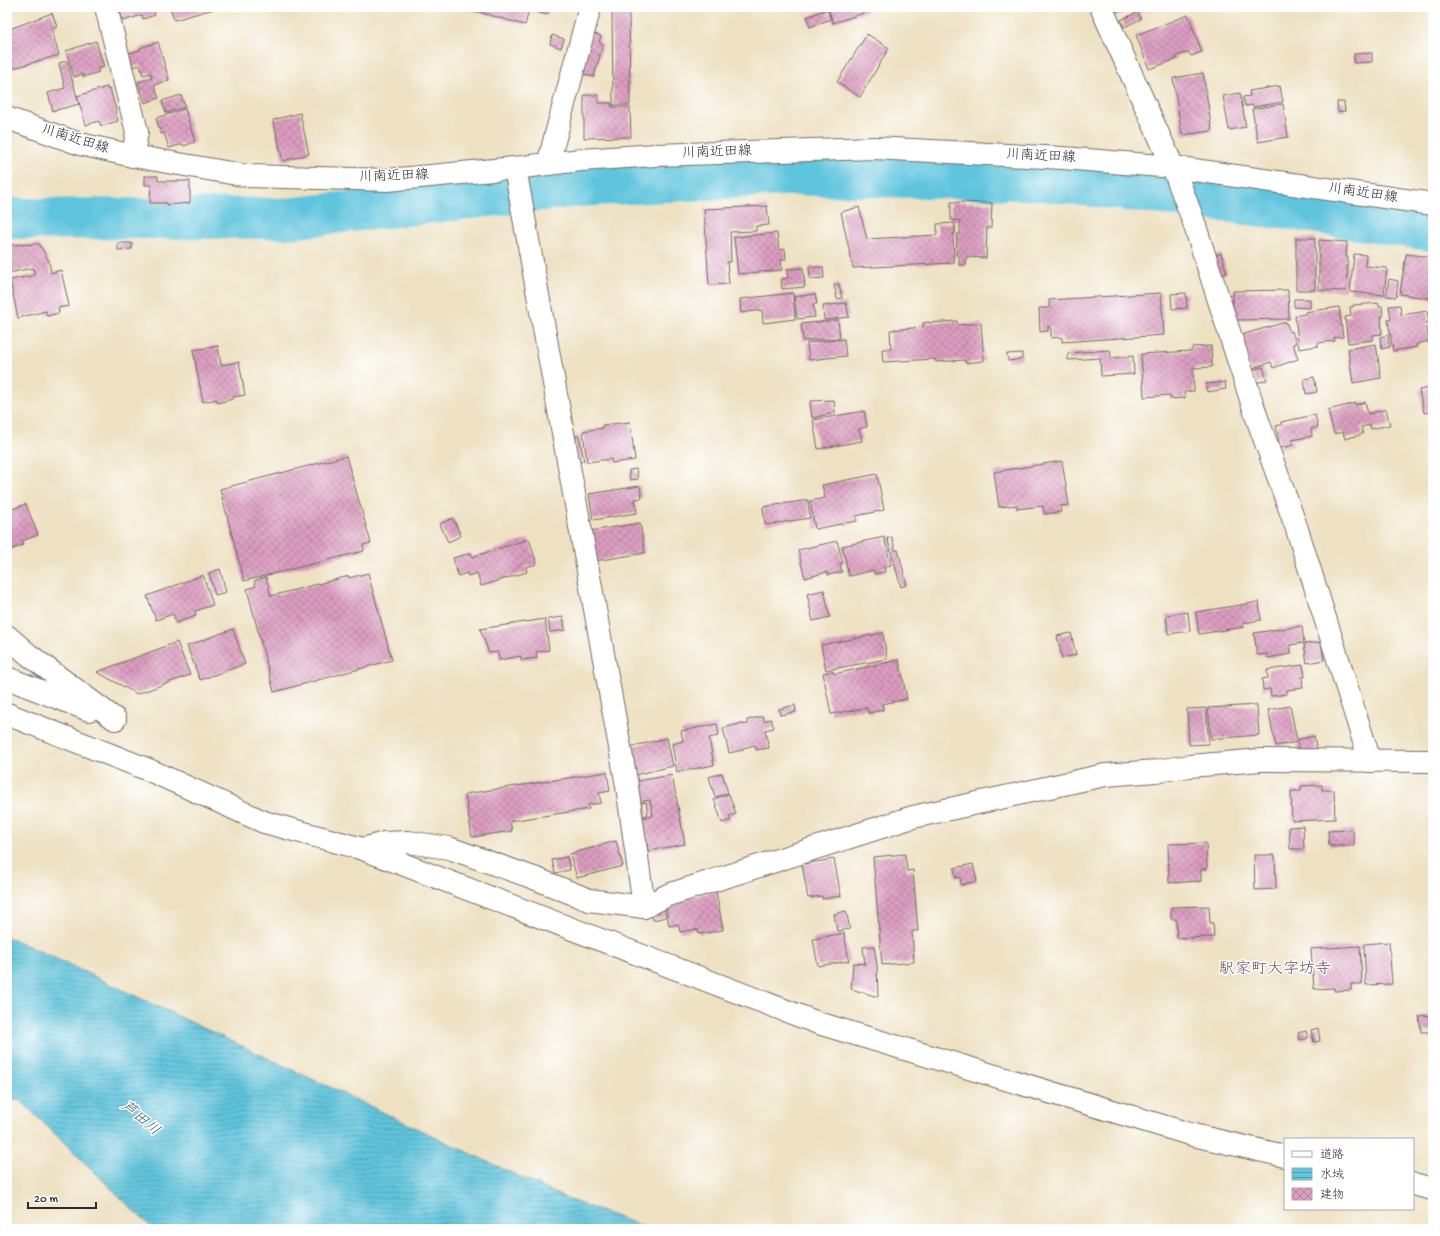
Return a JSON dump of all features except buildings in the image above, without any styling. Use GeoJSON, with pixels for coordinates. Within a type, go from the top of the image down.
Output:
{"type":"FeatureCollection","features":[{"type":"Feature","properties":{"kind":"street"},"geometry":{"type":"LineString","coordinates":[[106,7],[137,132],[133,156]]}},
{"type":"Feature","properties":{"kind":"street"},"geometry":{"type":"LineString","coordinates":[[548,164],[590,7]]}},
{"type":"Feature","properties":{"kind":"street"},"geometry":{"type":"LineString","coordinates":[[1101,7],[1173,167],[1193,220],[1257,418],[1297,529],[1370,761]]}},
{"type":"Feature","properties":{"kind":"street","name":"川南近田線"},"geometry":{"type":"LineString","coordinates":[[7,118],[80,144],[133,156],[248,176],[388,180],[581,160],[656,155],[874,148],[1063,158],[1173,167],[1433,204]]}},
{"type":"Feature","properties":{"kind":"street"},"geometry":{"type":"LineString","coordinates":[[515,168],[627,786],[644,907]]}},
{"type":"Feature","properties":{"kind":"street"},"geometry":{"type":"LineString","coordinates":[[7,636],[29,656],[115,719],[7,678]]}},
{"type":"Feature","properties":{"kind":"street"},"geometry":{"type":"LineString","coordinates":[[7,714],[149,770],[264,822],[363,849],[818,1023],[1193,1135],[1284,1156]]}},
{"type":"Feature","properties":{"kind":"street"},"geometry":{"type":"LineString","coordinates":[[363,849],[384,843],[408,842],[449,848],[534,878],[589,900],[644,907],[668,895],[791,854],[912,817],[1105,775],[1261,760],[1433,761]]}},
{"type":"Feature","properties":{"kind":"street"},"geometry":{"type":"LineString","coordinates":[[1414,1184],[1433,1189]]}},
{"type":"Feature","properties":{"kind":"water","name":"芦田川"},"geometry":{"type":"Polygon","coordinates":[[[7,937],[42,952],[565,1198],[650,1229],[153,1229],[20,1100],[7,1097],[7,937]]]}},
{"type":"Feature","properties":{"kind":"waterway"},"geometry":{"type":"LineString","coordinates":[[7,218],[291,218],[583,186],[793,175],[1037,180],[1295,210],[1433,231]]}},
{"type":"Feature","properties":{"kind":"district","name":"駅家町大字坊寺"},"geometry":{"type":"Point","coordinates":[1275,970]}}]}
